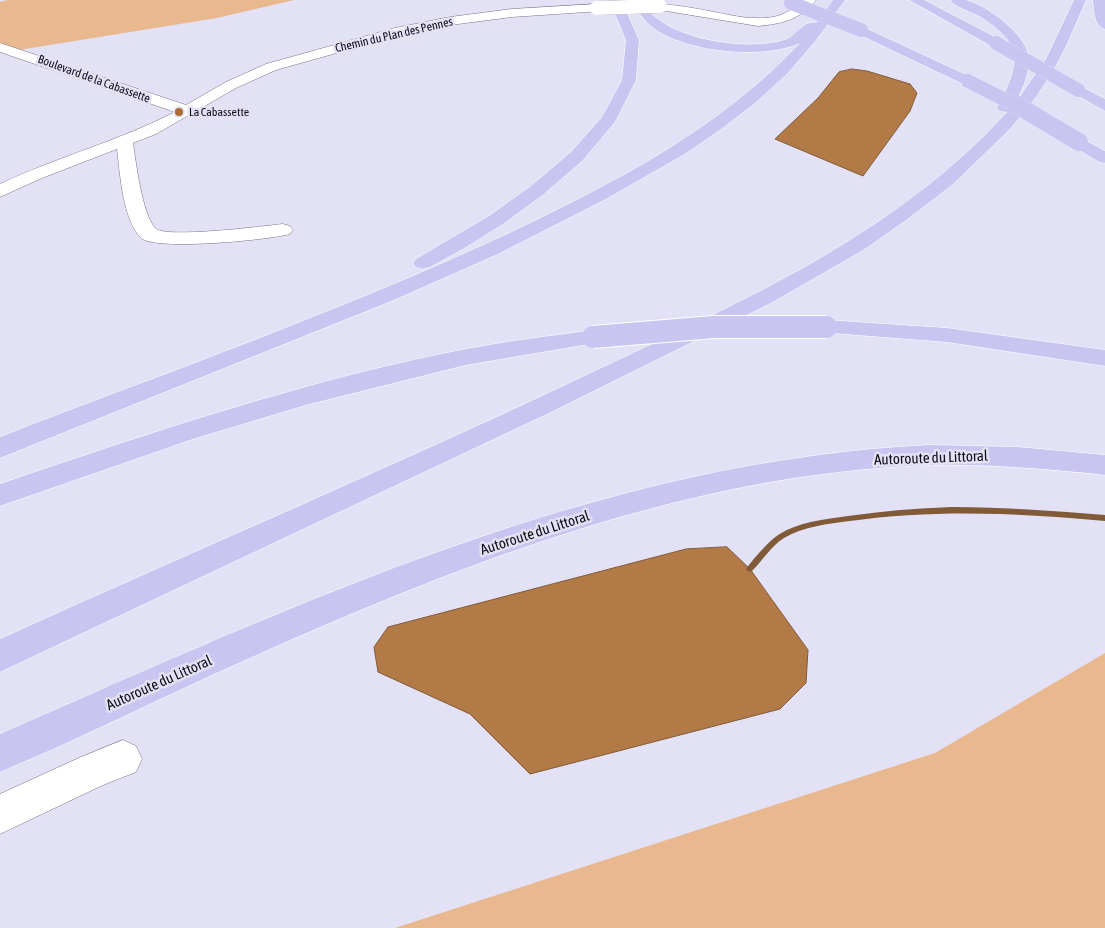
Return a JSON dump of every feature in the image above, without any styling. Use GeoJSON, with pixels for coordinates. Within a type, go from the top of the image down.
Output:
{"type":"FeatureCollection","features":[{"type":"Feature","properties":{"kind":"highway"},"geometry":{"type":"LineString","coordinates":[[0,447],[399,276],[449,249],[542,188],[582,152],[621,101],[631,73],[634,46],[632,28],[615,0]]}},
{"type":"Feature","properties":{"kind":"highway"},"geometry":{"type":"LineString","coordinates":[[637,0],[646,15],[668,31],[700,42],[743,48],[771,47],[795,40],[804,34],[838,0]]}},
{"type":"Feature","properties":{"kind":"highway"},"geometry":{"type":"LineString","coordinates":[[0,447],[367,305],[487,252],[626,182],[687,146],[745,105],[797,56],[822,26],[838,0]]}},
{"type":"Feature","properties":{"kind":"highway"},"geometry":{"type":"LineString","coordinates":[[915,0],[1105,106]]}},
{"type":"Feature","properties":{"kind":"highway"},"geometry":{"type":"LineString","coordinates":[[552,402],[774,280],[855,233],[913,194],[973,145],[1000,114],[1016,89],[1024,58],[1017,41],[1006,29],[982,12],[956,0]]}},
{"type":"Feature","properties":{"kind":"highway"},"geometry":{"type":"LineString","coordinates":[[0,656],[552,402],[756,302],[868,236],[932,193],[984,146],[1029,97],[1055,56],[1080,0]]}},
{"type":"Feature","properties":{"kind":"highway"},"geometry":{"type":"LineString","coordinates":[[1099,0],[1100,13],[1105,25]]}},
{"type":"Feature","properties":{"kind":"highway"},"geometry":{"type":"LineString","coordinates":[[785,1],[861,30],[968,81],[1014,104],[1105,158]]}},
{"type":"Feature","properties":{"kind":"highway"},"geometry":{"type":"LineString","coordinates":[[0,495],[184,432],[312,394],[466,357],[594,337],[714,327],[826,327],[947,335],[1105,358]]}},
{"type":"Feature","properties":{"kind":"highway","name":"Autoroute du Littoral"},"geometry":{"type":"LineString","coordinates":[[0,753],[299,621],[392,583],[522,535],[649,497],[803,467],[875,459],[988,456],[1105,465]]}},
{"type":"Feature","properties":{"kind":"street","name":"Chemin du Plan des Pennes"},"geometry":{"type":"LineString","coordinates":[[0,191],[78,157],[124,141],[188,111],[231,85],[259,72],[395,32],[480,16],[660,6],[682,7],[742,20],[770,20],[792,15],[810,0]]}},
{"type":"Feature","properties":{"kind":"street","name":"Boulevard de la Cabassette"},"geometry":{"type":"LineString","coordinates":[[0,47],[188,111]]}},
{"type":"Feature","properties":{"kind":"street"},"geometry":{"type":"LineString","coordinates":[[124,141],[132,188],[145,229],[150,235],[180,239],[283,230]]}},
{"type":"Feature","properties":{"kind":"street"},"geometry":{"type":"LineString","coordinates":[[0,814],[123,759]]}},
{"type":"Feature","properties":{"kind":"shaded area"},"geometry":{"type":"Polygon","coordinates":[[[8,0],[294,0],[217,18],[0,53],[0,2],[8,0]]]}},
{"type":"Feature","properties":{"kind":"shaded area"},"geometry":{"type":"Polygon","coordinates":[[[852,69],[867,71],[910,84],[917,93],[910,111],[863,176],[775,139],[818,98],[839,72],[852,69]]]}},
{"type":"Feature","properties":{"kind":"shaded area"},"geometry":{"type":"Polygon","coordinates":[[[727,547],[750,569],[808,650],[806,683],[780,709],[530,774],[470,714],[378,672],[374,647],[388,627],[686,549],[727,547]]]}},
{"type":"Feature","properties":{"kind":"shaded area"},"geometry":{"type":"Polygon","coordinates":[[[1105,653],[1105,928],[395,928],[935,753],[1105,653]]]}},
{"type":"Feature","properties":{"kind":"waterway"},"geometry":{"type":"LineString","coordinates":[[750,569],[769,547],[782,536],[810,525],[839,520],[890,513],[952,510],[1012,511],[1105,518]]}},
{"type":"Feature","properties":{"kind":"place","name":"La Cabassette"},"geometry":{"type":"Point","coordinates":[179,112]}}]}
